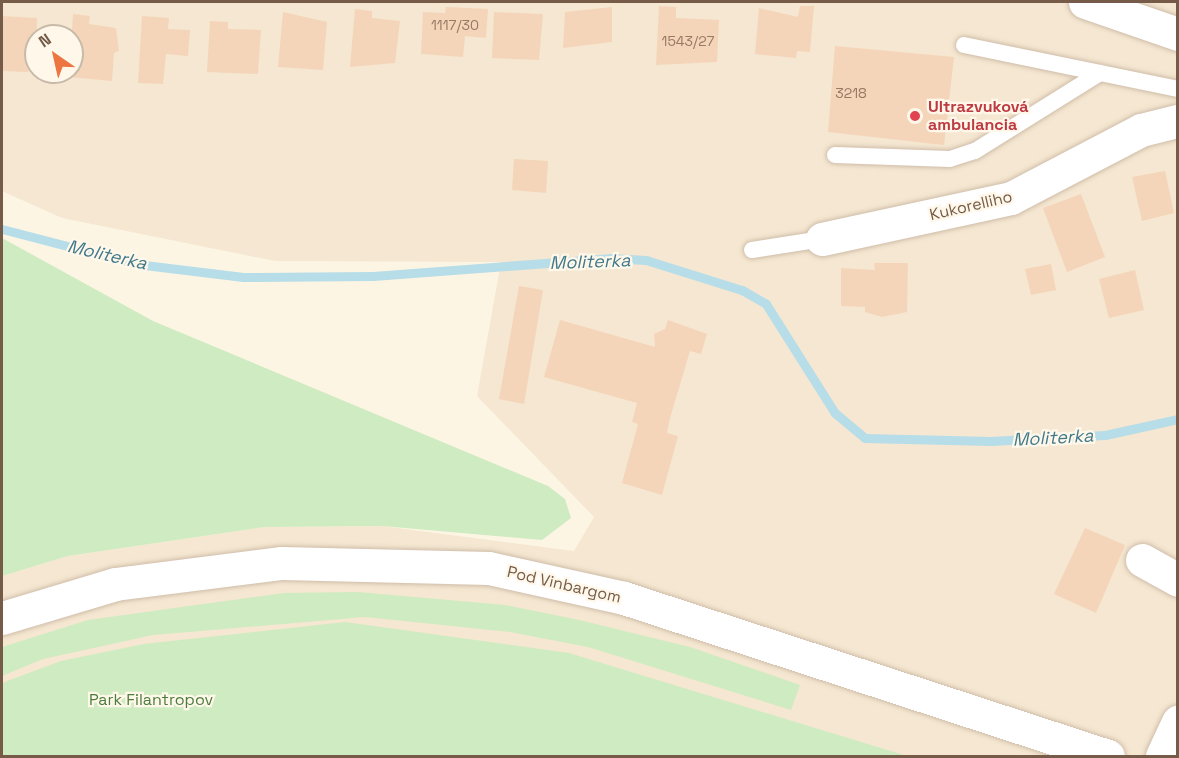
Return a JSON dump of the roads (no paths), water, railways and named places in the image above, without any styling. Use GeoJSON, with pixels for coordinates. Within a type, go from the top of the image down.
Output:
{"type":"FeatureCollection","features":[{"type":"Feature","properties":{"kind":"street"},"geometry":{"type":"LineString","coordinates":[[1085,2],[1178,34]]}},
{"type":"Feature","properties":{"kind":"street","name":"Kukorelliho"},"geometry":{"type":"LineString","coordinates":[[822,239],[1011,198],[1140,130],[1178,121]]}},
{"type":"Feature","properties":{"kind":"street"},"geometry":{"type":"LineString","coordinates":[[1142,560],[1178,580]]}},
{"type":"Feature","properties":{"kind":"street","name":"Pod Vinbargom"},"geometry":{"type":"LineString","coordinates":[[2,618],[115,584],[282,563],[489,568],[624,598],[1108,756]]}},
{"type":"Feature","properties":{"kind":"street"},"geometry":{"type":"LineString","coordinates":[[1162,756],[1178,722]]}},
{"type":"Feature","properties":{"kind":"lane"},"geometry":{"type":"LineString","coordinates":[[964,45],[1178,89]]}},
{"type":"Feature","properties":{"kind":"lane"},"geometry":{"type":"LineString","coordinates":[[835,154],[951,159],[975,152],[1100,73]]}},
{"type":"Feature","properties":{"kind":"lane"},"geometry":{"type":"LineString","coordinates":[[752,250],[822,239]]}},
{"type":"Feature","properties":{"kind":"waterway","name":"Moliterka"},"geometry":{"type":"LineString","coordinates":[[2,229],[136,264],[243,277],[373,276],[610,258],[646,260],[742,290],[766,304],[835,413],[865,438],[991,441],[1105,435],[1178,419]]}},
{"type":"Feature","properties":{"kind":"place","name":"Ultrazvuková ambulancia"},"geometry":{"type":"Point","coordinates":[915,116]}},
{"type":"Feature","properties":{"kind":"park label","name":"Park Filantropov"},"geometry":{"type":"Point","coordinates":[151,700]}}]}
